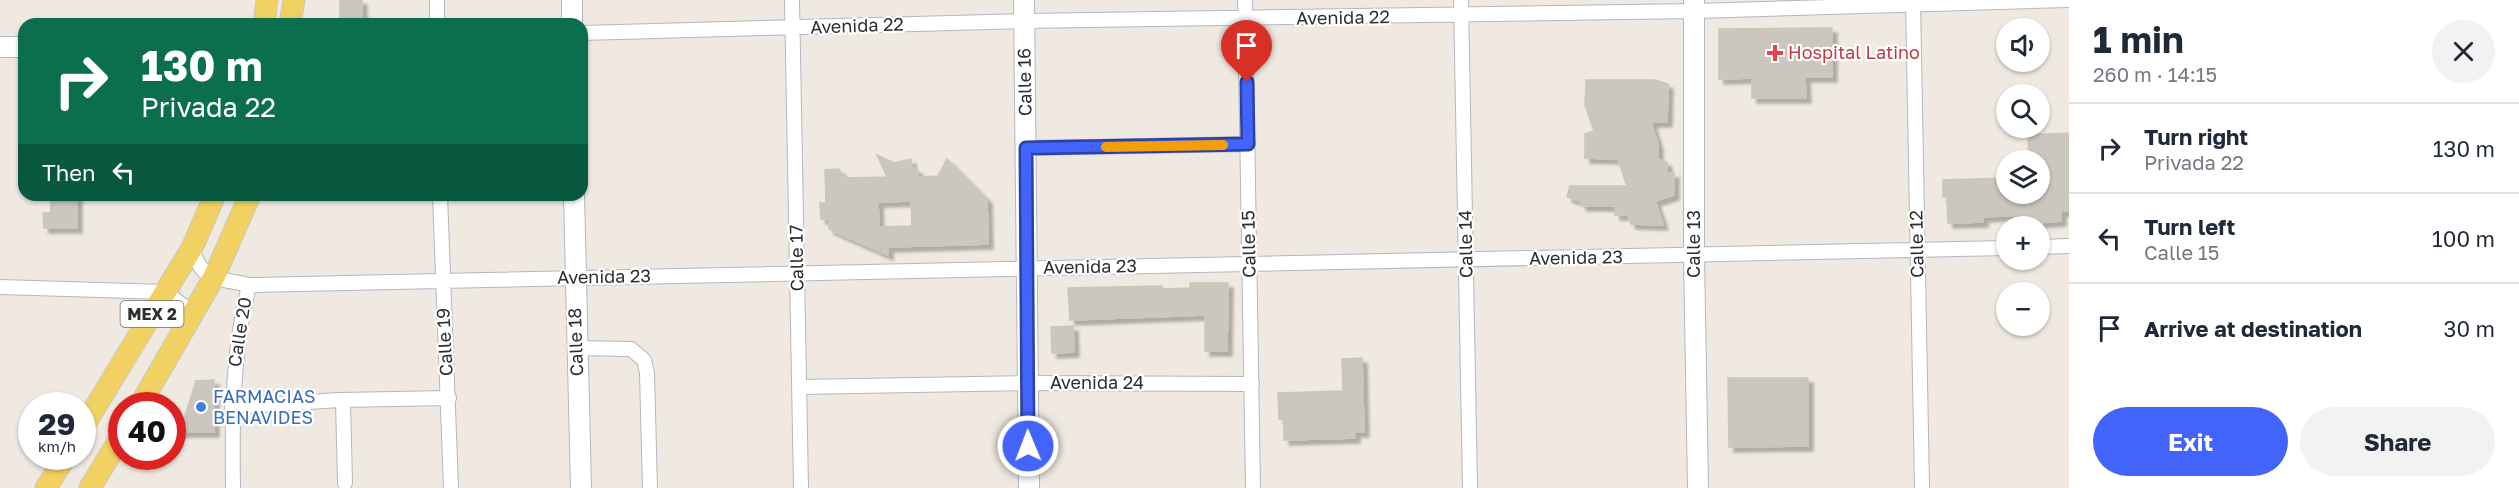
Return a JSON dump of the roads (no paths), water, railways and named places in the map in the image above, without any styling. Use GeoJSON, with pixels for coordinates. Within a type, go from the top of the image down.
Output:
{"type":"FeatureCollection","features":[{"type":"Feature","properties":{"kind":"main road"},"geometry":{"type":"LineString","coordinates":[[265,18],[267,0]]}},
{"type":"Feature","properties":{"kind":"main road"},"geometry":{"type":"LineString","coordinates":[[292,18],[294,0]]}},
{"type":"Feature","properties":{"kind":"main road","name":"MEX 2"},"geometry":{"type":"LineString","coordinates":[[96,406],[192,248],[212,201]]}},
{"type":"Feature","properties":{"kind":"main road","name":"MEX 2"},"geometry":{"type":"LineString","coordinates":[[147,392],[214,277],[247,201]]}},
{"type":"Feature","properties":{"kind":"main road"},"geometry":{"type":"LineString","coordinates":[[90,488],[108,458]]}},
{"type":"Feature","properties":{"kind":"main road"},"geometry":{"type":"LineString","coordinates":[[46,488],[57,470]]}},
{"type":"Feature","properties":{"kind":"street"},"geometry":{"type":"LineString","coordinates":[[437,0],[437,18]]}},
{"type":"Feature","properties":{"kind":"street"},"geometry":{"type":"LineString","coordinates":[[572,0],[572,18]]}},
{"type":"Feature","properties":{"kind":"street","name":"Calle 17"},"geometry":{"type":"LineString","coordinates":[[792,0],[801,488]]}},
{"type":"Feature","properties":{"kind":"street","name":"Calle 16"},"geometry":{"type":"LineString","coordinates":[[1024,0],[1029,488]]}},
{"type":"Feature","properties":{"kind":"street","name":"Calle 15"},"geometry":{"type":"LineString","coordinates":[[1245,0],[1253,488]]}},
{"type":"Feature","properties":{"kind":"street","name":"Calle 14"},"geometry":{"type":"LineString","coordinates":[[1461,0],[1470,488]]}},
{"type":"Feature","properties":{"kind":"street","name":"Avenida 22"},"geometry":{"type":"LineString","coordinates":[[588,33],[1024,21],[1461,16],[1695,5],[2068,0]]}},
{"type":"Feature","properties":{"kind":"street","name":"Calle 12"},"geometry":{"type":"LineString","coordinates":[[1913,2],[1922,488]]}},
{"type":"Feature","properties":{"kind":"street","name":"Calle 13"},"geometry":{"type":"LineString","coordinates":[[1695,5],[1694,256],[1698,488]]}},
{"type":"Feature","properties":{"kind":"street"},"geometry":{"type":"LineString","coordinates":[[0,47],[18,47]]}},
{"type":"Feature","properties":{"kind":"street"},"geometry":{"type":"LineString","coordinates":[[1026,148],[1248,144]]}},
{"type":"Feature","properties":{"kind":"street","name":"Calle 19"},"geometry":{"type":"LineString","coordinates":[[440,201],[451,488]]}},
{"type":"Feature","properties":{"kind":"street","name":"Calle 18"},"geometry":{"type":"LineString","coordinates":[[574,201],[574,278],[581,488]]}},
{"type":"Feature","properties":{"kind":"street"},"geometry":{"type":"LineString","coordinates":[[2050,247],[2069,246]]}},
{"type":"Feature","properties":{"kind":"street"},"geometry":{"type":"LineString","coordinates":[[192,248],[197,266],[203,273],[214,277]]}},
{"type":"Feature","properties":{"kind":"street","name":"Avenida 23"},"geometry":{"type":"LineString","coordinates":[[214,277],[249,285],[1996,248]]}},
{"type":"Feature","properties":{"kind":"street","name":"Calle 20"},"geometry":{"type":"LineString","coordinates":[[233,488],[232,407],[238,327],[249,285]]}},
{"type":"Feature","properties":{"kind":"street"},"geometry":{"type":"LineString","coordinates":[[0,287],[165,292],[186,307],[189,320]]}},
{"type":"Feature","properties":{"kind":"street"},"geometry":{"type":"LineString","coordinates":[[576,348],[631,349],[644,360],[647,373],[650,488]]}},
{"type":"Feature","properties":{"kind":"street","name":"Avenida 24"},"geometry":{"type":"LineString","coordinates":[[799,387],[1027,383],[1252,384]]}},
{"type":"Feature","properties":{"kind":"street"},"geometry":{"type":"LineString","coordinates":[[232,407],[343,400],[449,398]]}},
{"type":"Feature","properties":{"kind":"street"},"geometry":{"type":"LineString","coordinates":[[343,400],[345,483]]}},
{"type":"Feature","properties":{"kind":"place","name":"Hospital Latino"},"geometry":{"type":"Point","coordinates":[1775,53]}},
{"type":"Feature","properties":{"kind":"place","name":"FARMACIAS BENAVIDES"},"geometry":{"type":"Point","coordinates":[201,407]}}]}
